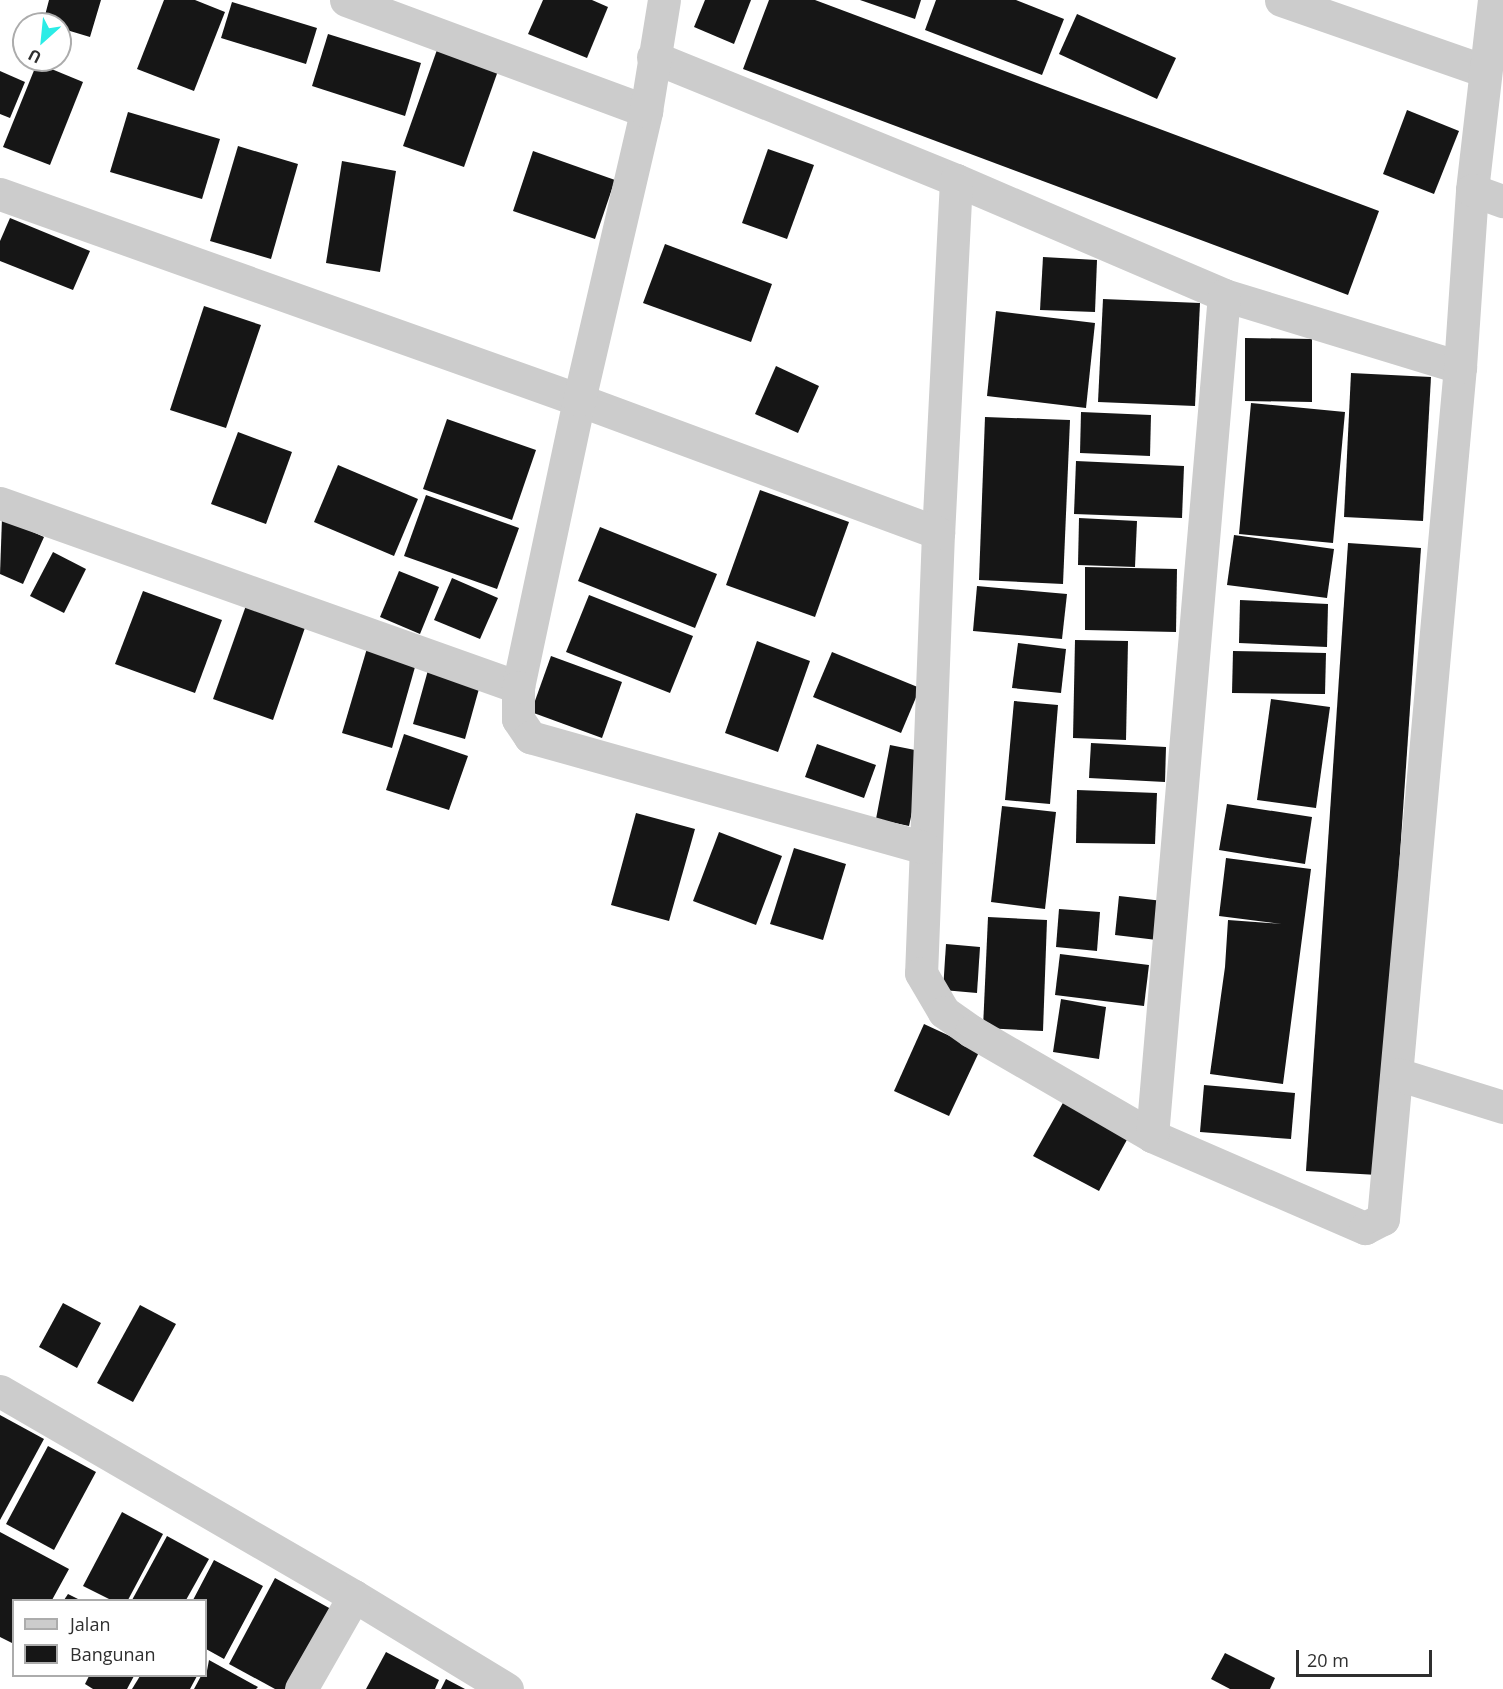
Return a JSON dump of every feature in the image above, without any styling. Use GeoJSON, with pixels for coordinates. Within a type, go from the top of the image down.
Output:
{"type":"FeatureCollection","features":[{"type":"Feature","properties":{"kind":"street"},"geometry":{"type":"LineString","coordinates":[[346,0],[646,111]]}},
{"type":"Feature","properties":{"kind":"street"},"geometry":{"type":"LineString","coordinates":[[664,0],[646,111],[579,400],[518,687],[518,719],[530,737],[926,848]]}},
{"type":"Feature","properties":{"kind":"street"},"geometry":{"type":"LineString","coordinates":[[1281,0],[1485,71]]}},
{"type":"Feature","properties":{"kind":"street"},"geometry":{"type":"LineString","coordinates":[[956,180],[938,533],[921,973],[944,1012],[971,1031],[1152,1136],[1365,1228],[1383,1218],[1460,367],[1472,190],[1494,0]]}},
{"type":"Feature","properties":{"kind":"street"},"geometry":{"type":"LineString","coordinates":[[653,57],[956,180],[1224,295],[1460,367]]}},
{"type":"Feature","properties":{"kind":"street"},"geometry":{"type":"LineString","coordinates":[[1472,190],[1503,201]]}},
{"type":"Feature","properties":{"kind":"street"},"geometry":{"type":"LineString","coordinates":[[0,194],[579,400],[938,533]]}},
{"type":"Feature","properties":{"kind":"street"},"geometry":{"type":"LineString","coordinates":[[1152,1136],[1224,295]]}},
{"type":"Feature","properties":{"kind":"street"},"geometry":{"type":"LineString","coordinates":[[0,503],[518,687]]}},
{"type":"Feature","properties":{"kind":"street"},"geometry":{"type":"LineString","coordinates":[[1397,1074],[1503,1107]]}},
{"type":"Feature","properties":{"kind":"street"},"geometry":{"type":"LineString","coordinates":[[0,1391],[354,1596],[507,1689]]}},
{"type":"Feature","properties":{"kind":"street"},"geometry":{"type":"LineString","coordinates":[[301,1689],[354,1596]]}},
{"type":"Feature","properties":{"kind":"building"},"geometry":{"type":"Polygon","coordinates":[[[49,0],[101,0],[90,37],[72,32],[72,12],[46,12],[49,0]]]}},
{"type":"Feature","properties":{"kind":"building"},"geometry":{"type":"Polygon","coordinates":[[[164,0],[195,0],[225,12],[194,91],[137,69],[164,0]]]}},
{"type":"Feature","properties":{"kind":"building"},"geometry":{"type":"Polygon","coordinates":[[[543,0],[592,0],[608,7],[587,58],[528,34],[543,0]]]}},
{"type":"Feature","properties":{"kind":"building"},"geometry":{"type":"Polygon","coordinates":[[[705,0],[751,0],[734,44],[694,27],[705,0]]]}},
{"type":"Feature","properties":{"kind":"building"},"geometry":{"type":"Polygon","coordinates":[[[769,0],[815,0],[1379,211],[1348,295],[743,69],[769,0]]]}},
{"type":"Feature","properties":{"kind":"building"},"geometry":{"type":"Polygon","coordinates":[[[860,0],[921,0],[915,19],[860,0]]]}},
{"type":"Feature","properties":{"kind":"building"},"geometry":{"type":"Polygon","coordinates":[[[936,0],[1016,0],[1064,19],[1042,75],[925,30],[936,0]]]}},
{"type":"Feature","properties":{"kind":"building"},"geometry":{"type":"Polygon","coordinates":[[[232,2],[317,28],[306,64],[221,38],[232,2]]]}},
{"type":"Feature","properties":{"kind":"building"},"geometry":{"type":"Polygon","coordinates":[[[1077,14],[1176,58],[1157,99],[1059,54],[1077,14]]]}},
{"type":"Feature","properties":{"kind":"building"},"geometry":{"type":"Polygon","coordinates":[[[328,34],[421,63],[405,116],[312,86],[328,34]]]}},
{"type":"Feature","properties":{"kind":"building"},"geometry":{"type":"Polygon","coordinates":[[[438,47],[499,68],[464,167],[403,146],[438,47]]]}},
{"type":"Feature","properties":{"kind":"building"},"geometry":{"type":"Polygon","coordinates":[[[0,71],[25,82],[10,118],[0,114],[0,71]]]}},
{"type":"Feature","properties":{"kind":"building"},"geometry":{"type":"Polygon","coordinates":[[[33,72],[59,72],[83,82],[50,165],[3,147],[33,72]]]}},
{"type":"Feature","properties":{"kind":"building"},"geometry":{"type":"Polygon","coordinates":[[[1407,110],[1459,131],[1434,194],[1383,174],[1407,110]]]}},
{"type":"Feature","properties":{"kind":"building"},"geometry":{"type":"Polygon","coordinates":[[[128,112],[220,139],[202,199],[110,172],[128,112]]]}},
{"type":"Feature","properties":{"kind":"building"},"geometry":{"type":"Polygon","coordinates":[[[238,146],[298,164],[271,259],[210,241],[238,146]]]}},
{"type":"Feature","properties":{"kind":"building"},"geometry":{"type":"Polygon","coordinates":[[[768,149],[814,165],[787,239],[742,223],[768,149]]]}},
{"type":"Feature","properties":{"kind":"building"},"geometry":{"type":"Polygon","coordinates":[[[533,151],[615,180],[595,239],[513,211],[533,151]]]}},
{"type":"Feature","properties":{"kind":"building"},"geometry":{"type":"Polygon","coordinates":[[[342,161],[396,171],[380,272],[326,263],[342,161]]]}},
{"type":"Feature","properties":{"kind":"building"},"geometry":{"type":"Polygon","coordinates":[[[10,218],[90,251],[73,290],[0,261],[0,241],[10,218]]]}},
{"type":"Feature","properties":{"kind":"building"},"geometry":{"type":"Polygon","coordinates":[[[665,244],[772,284],[751,342],[643,303],[665,244]]]}},
{"type":"Feature","properties":{"kind":"building"},"geometry":{"type":"Polygon","coordinates":[[[1043,257],[1097,260],[1095,312],[1040,310],[1043,257]]]}},
{"type":"Feature","properties":{"kind":"building"},"geometry":{"type":"Polygon","coordinates":[[[1103,299],[1200,303],[1195,406],[1098,402],[1103,299]]]}},
{"type":"Feature","properties":{"kind":"building"},"geometry":{"type":"Polygon","coordinates":[[[204,306],[261,325],[226,428],[170,410],[204,306]]]}},
{"type":"Feature","properties":{"kind":"building"},"geometry":{"type":"Polygon","coordinates":[[[996,311],[1095,323],[1086,408],[987,396],[996,311]]]}},
{"type":"Feature","properties":{"kind":"building"},"geometry":{"type":"Polygon","coordinates":[[[1245,338],[1312,339],[1312,402],[1245,401],[1245,338]]]}},
{"type":"Feature","properties":{"kind":"building"},"geometry":{"type":"Polygon","coordinates":[[[776,366],[819,386],[798,433],[755,414],[776,366]]]}},
{"type":"Feature","properties":{"kind":"building"},"geometry":{"type":"Polygon","coordinates":[[[1351,373],[1431,377],[1423,521],[1344,517],[1351,373]]]}},
{"type":"Feature","properties":{"kind":"building"},"geometry":{"type":"Polygon","coordinates":[[[1251,403],[1345,412],[1333,543],[1239,534],[1251,403]]]}},
{"type":"Feature","properties":{"kind":"building"},"geometry":{"type":"Polygon","coordinates":[[[1081,412],[1151,415],[1150,456],[1080,453],[1081,412]]]}},
{"type":"Feature","properties":{"kind":"building"},"geometry":{"type":"Polygon","coordinates":[[[985,417],[1070,420],[1063,584],[979,580],[985,417]]]}},
{"type":"Feature","properties":{"kind":"building"},"geometry":{"type":"Polygon","coordinates":[[[447,419],[536,450],[512,520],[423,489],[447,419]]]}},
{"type":"Feature","properties":{"kind":"building"},"geometry":{"type":"Polygon","coordinates":[[[238,432],[292,452],[266,524],[211,504],[238,432]]]}},
{"type":"Feature","properties":{"kind":"building"},"geometry":{"type":"Polygon","coordinates":[[[1076,461],[1184,466],[1182,518],[1074,514],[1076,461]]]}},
{"type":"Feature","properties":{"kind":"building"},"geometry":{"type":"Polygon","coordinates":[[[338,465],[418,499],[394,556],[314,522],[338,465]]]}},
{"type":"Feature","properties":{"kind":"building"},"geometry":{"type":"Polygon","coordinates":[[[760,490],[849,522],[815,617],[726,585],[760,490]]]}},
{"type":"Feature","properties":{"kind":"building"},"geometry":{"type":"Polygon","coordinates":[[[426,495],[519,528],[497,589],[404,556],[426,495]]]}},
{"type":"Feature","properties":{"kind":"building"},"geometry":{"type":"Polygon","coordinates":[[[2,518],[44,537],[23,584],[0,574],[2,518]]]}},
{"type":"Feature","properties":{"kind":"building"},"geometry":{"type":"Polygon","coordinates":[[[1079,518],[1137,521],[1135,567],[1078,565],[1079,518]]]}},
{"type":"Feature","properties":{"kind":"building"},"geometry":{"type":"Polygon","coordinates":[[[600,527],[717,574],[695,628],[578,581],[600,527]]]}},
{"type":"Feature","properties":{"kind":"building"},"geometry":{"type":"Polygon","coordinates":[[[1234,535],[1334,549],[1327,598],[1227,585],[1234,535]]]}},
{"type":"Feature","properties":{"kind":"building"},"geometry":{"type":"Polygon","coordinates":[[[1348,543],[1421,548],[1378,1175],[1306,1171],[1348,543]]]}},
{"type":"Feature","properties":{"kind":"building"},"geometry":{"type":"Polygon","coordinates":[[[53,552],[86,569],[64,613],[30,596],[53,552]]]}},
{"type":"Feature","properties":{"kind":"building"},"geometry":{"type":"Polygon","coordinates":[[[1085,567],[1177,569],[1176,632],[1085,630],[1085,567]]]}},
{"type":"Feature","properties":{"kind":"building"},"geometry":{"type":"Polygon","coordinates":[[[399,571],[439,587],[420,634],[380,617],[399,571]]]}},
{"type":"Feature","properties":{"kind":"building"},"geometry":{"type":"Polygon","coordinates":[[[452,578],[498,598],[480,639],[434,620],[452,578]]]}},
{"type":"Feature","properties":{"kind":"building"},"geometry":{"type":"Polygon","coordinates":[[[977,586],[1067,594],[1062,639],[973,631],[977,586]]]}},
{"type":"Feature","properties":{"kind":"building"},"geometry":{"type":"Polygon","coordinates":[[[143,591],[222,620],[195,693],[115,664],[143,591]]]}},
{"type":"Feature","properties":{"kind":"building"},"geometry":{"type":"Polygon","coordinates":[[[589,595],[693,636],[670,693],[566,652],[589,595]]]}},
{"type":"Feature","properties":{"kind":"building"},"geometry":{"type":"Polygon","coordinates":[[[249,597],[308,619],[273,720],[213,699],[249,597]]]}},
{"type":"Feature","properties":{"kind":"building"},"geometry":{"type":"Polygon","coordinates":[[[1240,600],[1328,604],[1327,647],[1239,643],[1240,600]]]}},
{"type":"Feature","properties":{"kind":"building"},"geometry":{"type":"Polygon","coordinates":[[[1075,640],[1128,641],[1126,740],[1073,738],[1075,640]]]}},
{"type":"Feature","properties":{"kind":"building"},"geometry":{"type":"Polygon","coordinates":[[[757,641],[810,661],[778,752],[725,733],[757,641]]]}},
{"type":"Feature","properties":{"kind":"building"},"geometry":{"type":"Polygon","coordinates":[[[1018,643],[1066,649],[1061,693],[1012,688],[1018,643]]]}},
{"type":"Feature","properties":{"kind":"building"},"geometry":{"type":"Polygon","coordinates":[[[368,645],[417,660],[392,748],[342,733],[368,645]]]}},
{"type":"Feature","properties":{"kind":"building"},"geometry":{"type":"Polygon","coordinates":[[[1233,651],[1326,653],[1325,694],[1232,693],[1233,651]]]}},
{"type":"Feature","properties":{"kind":"building"},"geometry":{"type":"Polygon","coordinates":[[[832,652],[920,688],[901,733],[813,697],[832,652]]]}},
{"type":"Feature","properties":{"kind":"building"},"geometry":{"type":"Polygon","coordinates":[[[551,656],[622,682],[602,738],[531,712],[551,656]]]}},
{"type":"Feature","properties":{"kind":"building"},"geometry":{"type":"Polygon","coordinates":[[[430,663],[482,678],[465,739],[413,724],[430,663]]]}},
{"type":"Feature","properties":{"kind":"building"},"geometry":{"type":"Polygon","coordinates":[[[1271,699],[1330,707],[1316,808],[1257,800],[1271,699]]]}},
{"type":"Feature","properties":{"kind":"building"},"geometry":{"type":"Polygon","coordinates":[[[1014,701],[1058,705],[1050,804],[1005,800],[1014,701]]]}},
{"type":"Feature","properties":{"kind":"building"},"geometry":{"type":"Polygon","coordinates":[[[404,734],[468,756],[449,810],[386,790],[404,734]]]}},
{"type":"Feature","properties":{"kind":"building"},"geometry":{"type":"Polygon","coordinates":[[[1091,743],[1166,747],[1165,782],[1089,778],[1091,743]]]}},
{"type":"Feature","properties":{"kind":"building"},"geometry":{"type":"Polygon","coordinates":[[[817,744],[876,765],[864,798],[805,777],[817,744]]]}},
{"type":"Feature","properties":{"kind":"building"},"geometry":{"type":"Polygon","coordinates":[[[890,745],[925,752],[909,826],[876,819],[890,745]]]}},
{"type":"Feature","properties":{"kind":"building"},"geometry":{"type":"Polygon","coordinates":[[[1077,790],[1157,793],[1155,844],[1076,843],[1077,790]]]}},
{"type":"Feature","properties":{"kind":"building"},"geometry":{"type":"Polygon","coordinates":[[[1227,804],[1312,817],[1305,864],[1219,850],[1227,804]]]}},
{"type":"Feature","properties":{"kind":"building"},"geometry":{"type":"Polygon","coordinates":[[[1002,806],[1056,812],[1045,909],[991,902],[1002,806]]]}},
{"type":"Feature","properties":{"kind":"building"},"geometry":{"type":"Polygon","coordinates":[[[636,813],[695,829],[669,921],[611,905],[636,813]]]}},
{"type":"Feature","properties":{"kind":"building"},"geometry":{"type":"Polygon","coordinates":[[[719,832],[782,856],[756,925],[693,901],[719,832]]]}},
{"type":"Feature","properties":{"kind":"building"},"geometry":{"type":"Polygon","coordinates":[[[794,848],[846,864],[823,940],[770,924],[794,848]]]}},
{"type":"Feature","properties":{"kind":"building"},"geometry":{"type":"Polygon","coordinates":[[[1226,858],[1311,869],[1283,1084],[1210,1074],[1225,967],[1228,920],[1282,924],[1219,916],[1226,858]]]}},
{"type":"Feature","properties":{"kind":"building"},"geometry":{"type":"Polygon","coordinates":[[[1119,896],[1163,901],[1157,940],[1115,935],[1119,896]]]}},
{"type":"Feature","properties":{"kind":"building"},"geometry":{"type":"Polygon","coordinates":[[[1059,909],[1100,912],[1097,951],[1056,947],[1059,909]]]}},
{"type":"Feature","properties":{"kind":"building"},"geometry":{"type":"Polygon","coordinates":[[[988,917],[1047,920],[1043,1031],[983,1028],[988,917]]]}},
{"type":"Feature","properties":{"kind":"building"},"geometry":{"type":"Polygon","coordinates":[[[946,944],[980,947],[977,993],[943,990],[946,944]]]}},
{"type":"Feature","properties":{"kind":"building"},"geometry":{"type":"Polygon","coordinates":[[[1060,954],[1149,965],[1144,1006],[1055,995],[1060,954]]]}},
{"type":"Feature","properties":{"kind":"building"},"geometry":{"type":"Polygon","coordinates":[[[1061,999],[1106,1007],[1099,1059],[1053,1052],[1061,999]]]}},
{"type":"Feature","properties":{"kind":"building"},"geometry":{"type":"Polygon","coordinates":[[[924,1024],[980,1050],[949,1116],[894,1091],[924,1024]]]}},
{"type":"Feature","properties":{"kind":"building"},"geometry":{"type":"Polygon","coordinates":[[[1204,1085],[1295,1093],[1291,1139],[1200,1132],[1204,1085]]]}},
{"type":"Feature","properties":{"kind":"building"},"geometry":{"type":"Polygon","coordinates":[[[1064,1101],[1129,1136],[1099,1191],[1033,1156],[1064,1101]]]}},
{"type":"Feature","properties":{"kind":"building"},"geometry":{"type":"Polygon","coordinates":[[[63,1303],[101,1323],[77,1368],[39,1347],[63,1303]]]}},
{"type":"Feature","properties":{"kind":"building"},"geometry":{"type":"Polygon","coordinates":[[[140,1305],[176,1324],[133,1402],[97,1383],[140,1305]]]}},
{"type":"Feature","properties":{"kind":"building"},"geometry":{"type":"Polygon","coordinates":[[[0,1415],[44,1439],[0,1520],[0,1415]]]}},
{"type":"Feature","properties":{"kind":"building"},"geometry":{"type":"Polygon","coordinates":[[[48,1446],[96,1472],[54,1550],[6,1524],[48,1446]]]}},
{"type":"Feature","properties":{"kind":"building"},"geometry":{"type":"Polygon","coordinates":[[[122,1512],[163,1534],[129,1599],[109,1599],[83,1586],[122,1512]]]}},
{"type":"Feature","properties":{"kind":"building"},"geometry":{"type":"Polygon","coordinates":[[[0,1532],[69,1569],[53,1599],[12,1599],[12,1643],[0,1637],[0,1532]]]}},
{"type":"Feature","properties":{"kind":"building"},"geometry":{"type":"Polygon","coordinates":[[[167,1536],[209,1559],[187,1599],[133,1599],[167,1536]]]}},
{"type":"Feature","properties":{"kind":"building"},"geometry":{"type":"Polygon","coordinates":[[[214,1560],[263,1586],[224,1659],[207,1650],[207,1599],[194,1599],[214,1560]]]}},
{"type":"Feature","properties":{"kind":"building"},"geometry":{"type":"Polygon","coordinates":[[[275,1578],[331,1609],[288,1689],[275,1689],[229,1664],[275,1578]]]}},
{"type":"Feature","properties":{"kind":"building"},"geometry":{"type":"Polygon","coordinates":[[[68,1594],[78,1599],[65,1599],[68,1594]]]}},
{"type":"Feature","properties":{"kind":"building"},"geometry":{"type":"Polygon","coordinates":[[[386,1652],[439,1680],[435,1689],[366,1689],[386,1652]]]}},
{"type":"Feature","properties":{"kind":"building"},"geometry":{"type":"Polygon","coordinates":[[[1225,1653],[1275,1678],[1270,1689],[1230,1689],[1211,1679],[1225,1653]]]}},
{"type":"Feature","properties":{"kind":"building"},"geometry":{"type":"Polygon","coordinates":[[[209,1660],[258,1687],[256,1689],[194,1689],[200,1677],[207,1677],[209,1660]]]}},
{"type":"Feature","properties":{"kind":"building"},"geometry":{"type":"Polygon","coordinates":[[[88,1677],[133,1677],[127,1689],[93,1689],[85,1684],[88,1677]]]}},
{"type":"Feature","properties":{"kind":"building"},"geometry":{"type":"Polygon","coordinates":[[[139,1677],[196,1677],[190,1689],[132,1689],[139,1677]]]}},
{"type":"Feature","properties":{"kind":"building"},"geometry":{"type":"Polygon","coordinates":[[[446,1679],[465,1689],[441,1689],[446,1679]]]}}]}
